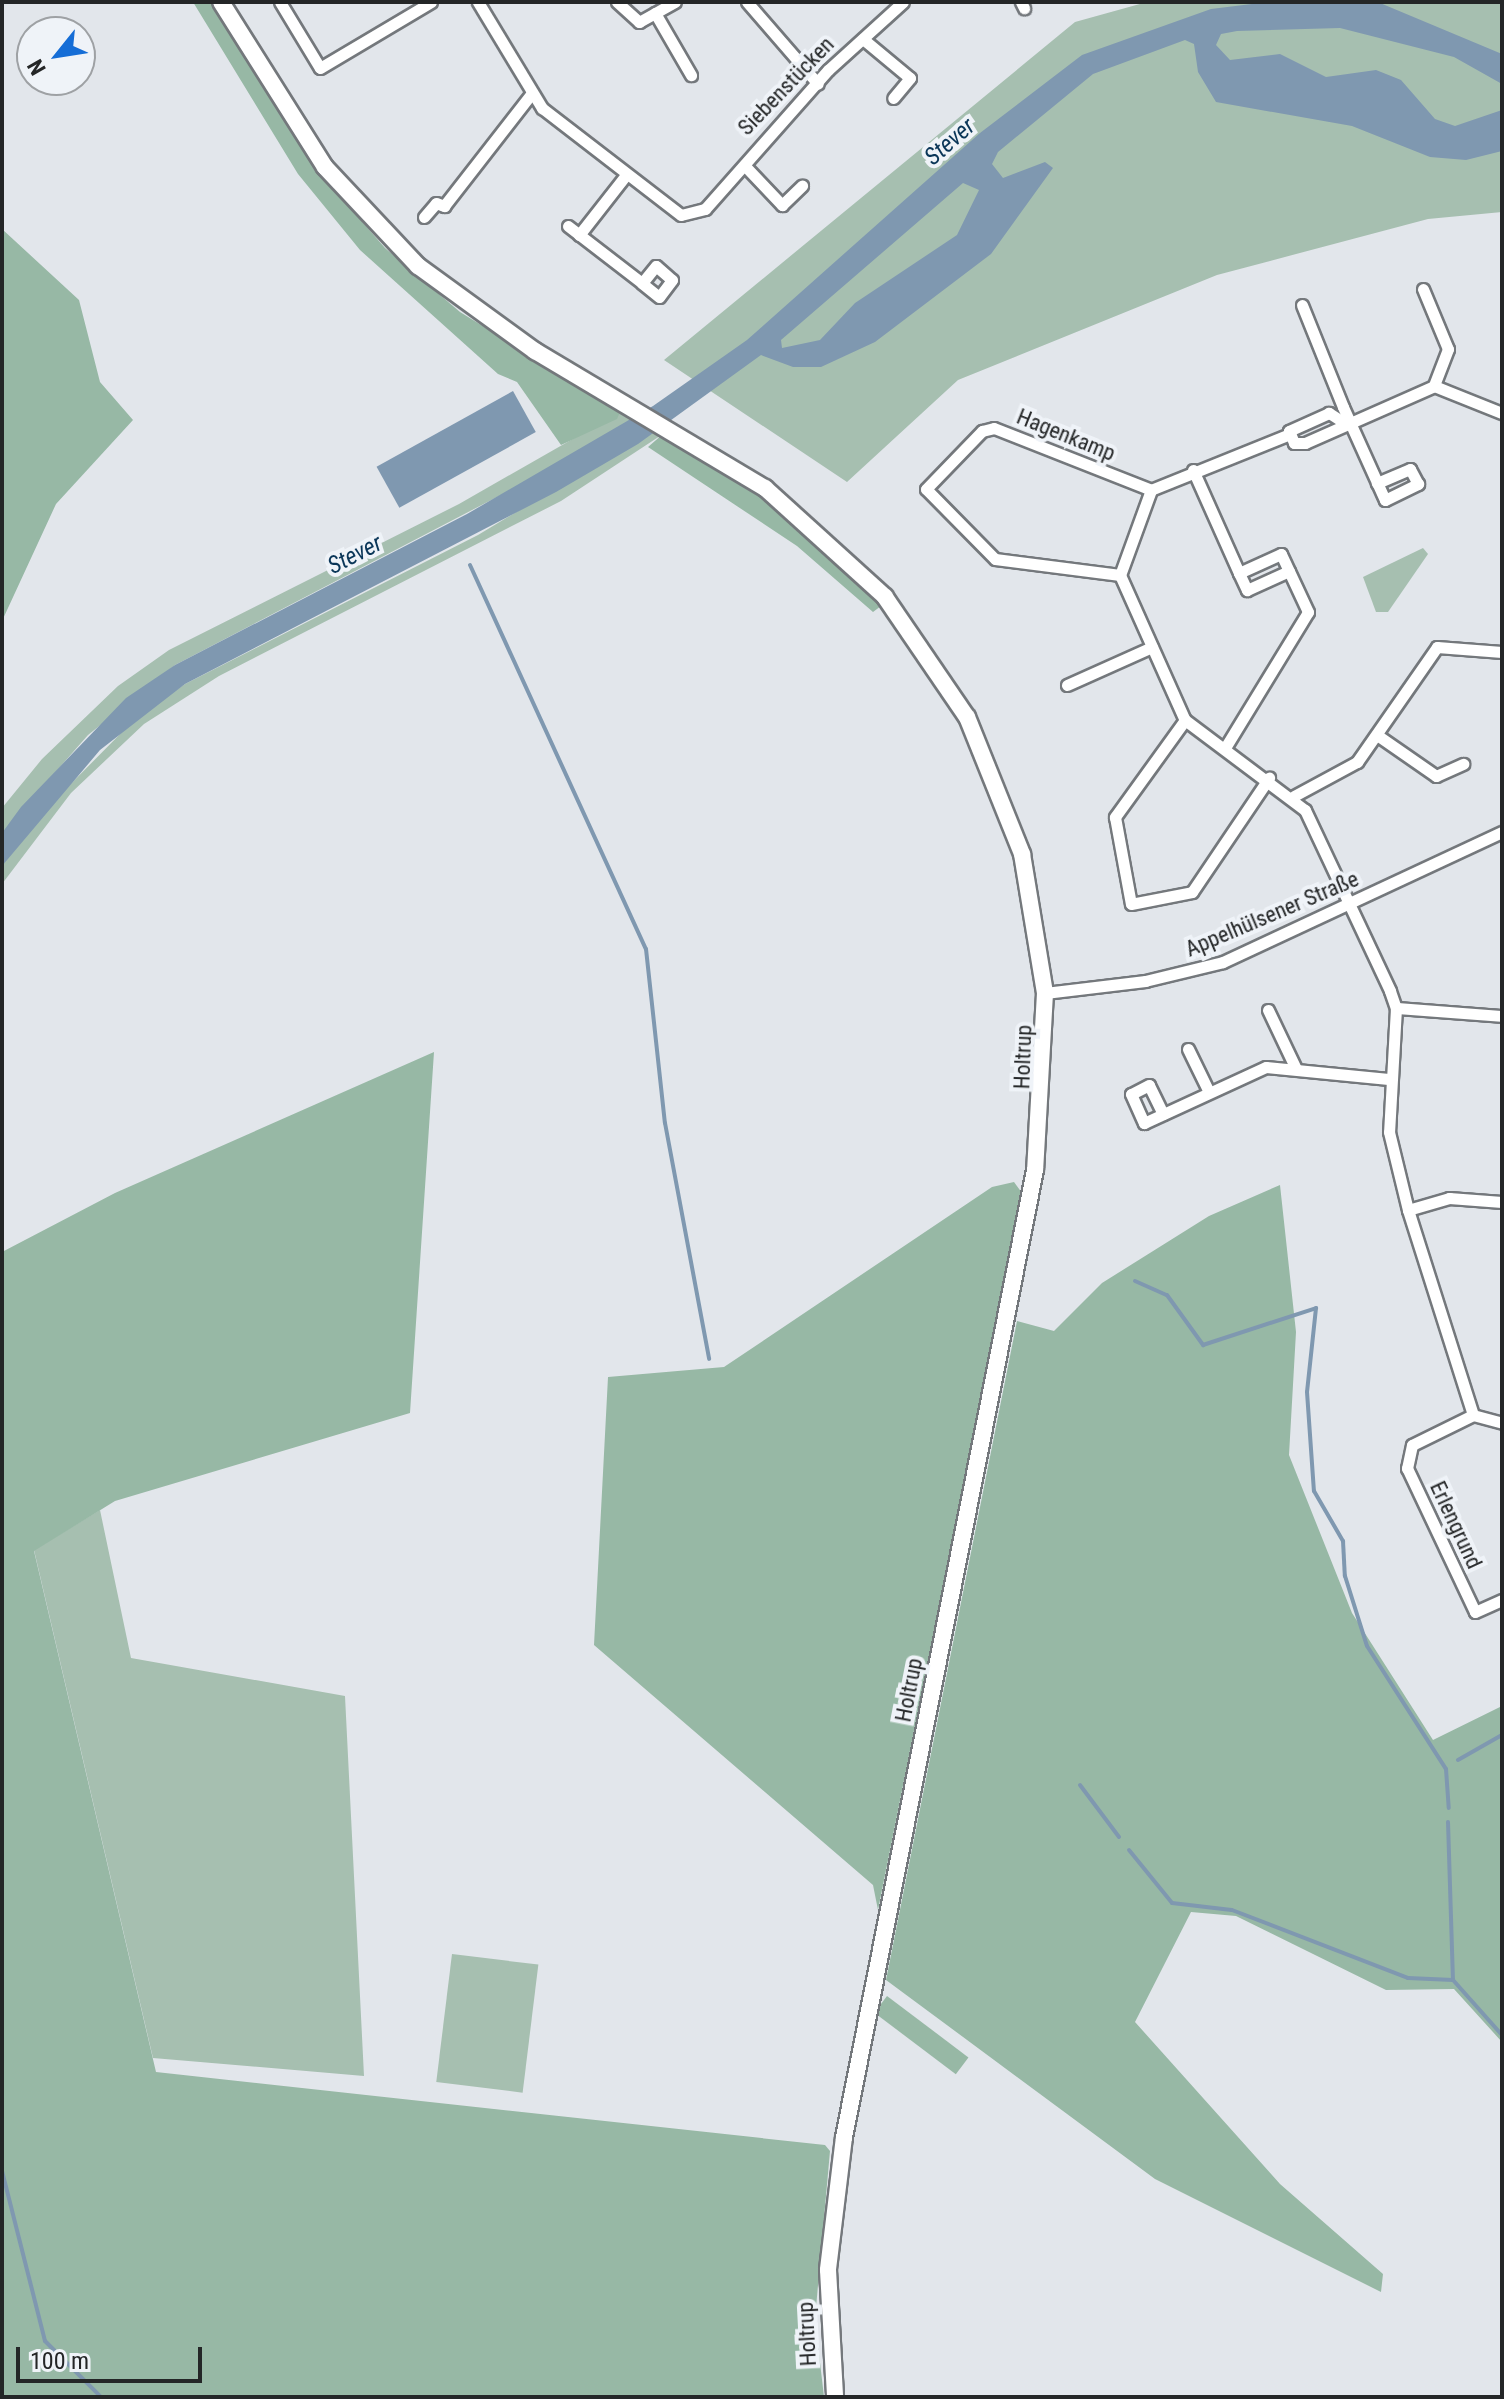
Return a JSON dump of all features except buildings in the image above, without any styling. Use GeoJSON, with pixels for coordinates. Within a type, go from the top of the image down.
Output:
{"type":"FeatureCollection","features":[{"type":"Feature","properties":{"kind":"main road","name":"Holtrup"},"geometry":{"type":"LineString","coordinates":[[221,2],[325,167],[391,242],[493,324],[674,430],[830,540],[885,597],[940,671],[1006,803],[1031,890],[1045,993],[1035,1170],[831,2222],[827,2323],[835,2397]]}},
{"type":"Feature","properties":{"kind":"street"},"geometry":{"type":"LineString","coordinates":[[280,2],[320,68],[431,2]]}},
{"type":"Feature","properties":{"kind":"street","name":"Siebenstücken"},"geometry":{"type":"LineString","coordinates":[[478,2],[532,93],[554,120],[670,209],[691,214],[745,166],[747,155],[903,2]]}},
{"type":"Feature","properties":{"kind":"street"},"geometry":{"type":"LineString","coordinates":[[617,2],[639,22],[675,2]]}},
{"type":"Feature","properties":{"kind":"street"},"geometry":{"type":"LineString","coordinates":[[747,2],[818,84]]}},
{"type":"Feature","properties":{"kind":"street"},"geometry":{"type":"LineString","coordinates":[[655,13],[691,75]]}},
{"type":"Feature","properties":{"kind":"street","name":"Siebenstücken"},"geometry":{"type":"LineString","coordinates":[[863,39],[910,78],[893,98]]}},
{"type":"Feature","properties":{"kind":"street"},"geometry":{"type":"LineString","coordinates":[[424,217],[436,203],[444,206],[532,93]]}},
{"type":"Feature","properties":{"kind":"street","name":"Siebenstücken"},"geometry":{"type":"LineString","coordinates":[[745,166],[782,205],[802,186]]}},
{"type":"Feature","properties":{"kind":"street"},"geometry":{"type":"LineString","coordinates":[[579,235],[626,175]]}},
{"type":"Feature","properties":{"kind":"street"},"geometry":{"type":"LineString","coordinates":[[568,226],[642,283]]}},
{"type":"Feature","properties":{"kind":"street"},"geometry":{"type":"LineString","coordinates":[[1423,289],[1448,349],[1434,386]]}},
{"type":"Feature","properties":{"kind":"street"},"geometry":{"type":"LineString","coordinates":[[1302,305],[1346,421],[1377,483]]}},
{"type":"Feature","properties":{"kind":"street"},"geometry":{"type":"LineString","coordinates":[[1290,434],[1305,443],[1346,421],[1434,386],[1502,413]]}},
{"type":"Feature","properties":{"kind":"street"},"geometry":{"type":"LineString","coordinates":[[1346,421],[1329,413],[1290,434],[1193,470],[1151,490],[1120,575],[1185,720],[1294,796],[1349,904],[1396,1008],[1388,1079],[1389,1132],[1408,1210],[1473,1415],[1502,1423]]}},
{"type":"Feature","properties":{"kind":"street","name":"Hagenkamp"},"geometry":{"type":"LineString","coordinates":[[1120,575],[995,559],[926,489],[982,431],[994,428],[1151,490]]}},
{"type":"Feature","properties":{"kind":"street"},"geometry":{"type":"LineString","coordinates":[[1193,470],[1247,590],[1289,571]]}},
{"type":"Feature","properties":{"kind":"street"},"geometry":{"type":"LineString","coordinates":[[1225,748],[1308,622],[1281,554],[1239,573]]}},
{"type":"Feature","properties":{"kind":"street"},"geometry":{"type":"LineString","coordinates":[[1067,685],[1152,647]]}},
{"type":"Feature","properties":{"kind":"street"},"geometry":{"type":"LineString","coordinates":[[1294,796],[1357,762],[1437,647],[1502,652]]}},
{"type":"Feature","properties":{"kind":"street"},"geometry":{"type":"LineString","coordinates":[[1185,720],[1115,817],[1131,904],[1192,892],[1269,778]]}},
{"type":"Feature","properties":{"kind":"street"},"geometry":{"type":"LineString","coordinates":[[1377,735],[1436,776],[1463,764]]}},
{"type":"Feature","properties":{"kind":"street","name":"Appelhülsener Straße"},"geometry":{"type":"LineString","coordinates":[[1045,993],[1198,969],[1349,904],[1502,832]]}},
{"type":"Feature","properties":{"kind":"street"},"geometry":{"type":"LineString","coordinates":[[1396,1008],[1502,1016]]}},
{"type":"Feature","properties":{"kind":"street"},"geometry":{"type":"LineString","coordinates":[[1268,1010],[1296,1069]]}},
{"type":"Feature","properties":{"kind":"street"},"geometry":{"type":"LineString","coordinates":[[1188,1049],[1209,1092]]}},
{"type":"Feature","properties":{"kind":"street"},"geometry":{"type":"LineString","coordinates":[[1163,1114],[1266,1067],[1388,1079]]}},
{"type":"Feature","properties":{"kind":"street"},"geometry":{"type":"LineString","coordinates":[[1408,1210],[1449,1198],[1502,1202]]}},
{"type":"Feature","properties":{"kind":"street","name":"Erlengrund"},"geometry":{"type":"LineString","coordinates":[[1473,1415],[1412,1445],[1407,1468],[1475,1612],[1502,1600]]}},
{"type":"Feature","properties":{"kind":"green space"},"geometry":{"type":"Polygon","coordinates":[[[193,2],[210,2],[318,171],[385,248],[460,312],[620,412],[617,419],[561,445],[517,382],[498,374],[360,250],[298,174],[193,2]]]}},
{"type":"Feature","properties":{"kind":"green space"},"geometry":{"type":"Polygon","coordinates":[[[1147,2],[1502,2],[1502,212],[1428,219],[1217,275],[958,380],[847,482],[664,360],[1075,22],[1147,2]]]}},
{"type":"Feature","properties":{"kind":"green space"},"geometry":{"type":"Polygon","coordinates":[[[2,229],[79,300],[100,382],[133,420],[56,504],[2,621],[2,229]]]}},
{"type":"Feature","properties":{"kind":"green space"},"geometry":{"type":"Polygon","coordinates":[[[620,412],[631,420],[543,473],[175,665],[88,735],[2,833],[2,808],[42,759],[118,686],[169,650],[459,504],[620,412]]]}},
{"type":"Feature","properties":{"kind":"green space"},"geometry":{"type":"Polygon","coordinates":[[[653,430],[663,434],[561,501],[219,676],[144,724],[71,793],[2,884],[2,866],[34,821],[138,716],[185,684],[478,535],[653,430]]]}},
{"type":"Feature","properties":{"kind":"green space"},"geometry":{"type":"Polygon","coordinates":[[[663,434],[783,512],[881,606],[873,612],[797,546],[648,447],[663,434]]]}},
{"type":"Feature","properties":{"kind":"green space"},"geometry":{"type":"Polygon","coordinates":[[[1423,548],[1428,554],[1388,612],[1376,612],[1363,577],[1423,548]]]}},
{"type":"Feature","properties":{"kind":"green space"},"geometry":{"type":"Polygon","coordinates":[[[434,1052],[410,1413],[115,1501],[34,1551],[156,2072],[825,2145],[830,2151],[815,2319],[824,2397],[2,2397],[2,1252],[115,1193],[434,1052]]]}},
{"type":"Feature","properties":{"kind":"green space"},"geometry":{"type":"Polygon","coordinates":[[[1014,1182],[1022,1193],[878,1910],[873,1885],[594,1645],[608,1377],[724,1367],[992,1187],[1014,1182]]]}},
{"type":"Feature","properties":{"kind":"green space"},"geometry":{"type":"Polygon","coordinates":[[[1280,1185],[1296,1332],[1289,1455],[1352,1613],[1433,1740],[1502,1706],[1502,2042],[1454,1989],[1386,1990],[1236,1916],[1191,1912],[1135,2022],[1280,2184],[1383,2274],[1381,2292],[1155,2179],[886,1980],[1017,1321],[1054,1331],[1102,1283],[1209,1216],[1280,1185]]]}},
{"type":"Feature","properties":{"kind":"green space"},"geometry":{"type":"Polygon","coordinates":[[[100,1510],[131,1658],[345,1696],[364,2076],[153,2058],[34,1550],[100,1510]]]}},
{"type":"Feature","properties":{"kind":"green space"},"geometry":{"type":"Polygon","coordinates":[[[452,1954],[538,1965],[523,2093],[436,2082],[452,1954]]]}},
{"type":"Feature","properties":{"kind":"green space"},"geometry":{"type":"Polygon","coordinates":[[[887,1996],[968,2057],[956,2074],[874,2013],[887,1996]]]}},
{"type":"Feature","properties":{"kind":"water"},"geometry":{"type":"Polygon","coordinates":[[[1268,2],[1380,3],[1502,54],[1502,84],[1454,57],[1340,28],[1237,31],[1221,34],[1216,45],[1230,60],[1280,54],[1326,77],[1376,70],[1401,80],[1435,119],[1455,126],[1502,110],[1502,151],[1466,160],[1430,157],[1352,126],[1216,102],[1198,72],[1194,44],[1185,40],[1093,74],[998,152],[992,164],[1003,178],[1045,162],[1053,168],[991,254],[875,342],[821,367],[793,367],[761,355],[638,444],[556,492],[185,684],[100,750],[2,866],[2,833],[21,807],[126,698],[175,665],[467,514],[653,406],[747,340],[980,133],[1082,55],[1211,9],[1268,2]],[[963,183],[781,340],[782,348],[820,340],[855,303],[957,235],[979,190],[963,183]]]}},
{"type":"Feature","properties":{"kind":"water"},"geometry":{"type":"Polygon","coordinates":[[[513,391],[536,432],[399,508],[377,467],[513,391]]]}},
{"type":"Feature","properties":{"kind":"waterway"},"geometry":{"type":"LineString","coordinates":[[470,565],[646,949],[665,1123],[709,1359]]}},
{"type":"Feature","properties":{"kind":"waterway"},"geometry":{"type":"LineString","coordinates":[[1135,1281],[1167,1295],[1203,1345],[1316,1308],[1307,1392],[1314,1491],[1343,1541],[1345,1576],[1367,1646],[1446,1769],[1449,1808]]}},
{"type":"Feature","properties":{"kind":"waterway"},"geometry":{"type":"LineString","coordinates":[[1458,1760],[1502,1735]]}},
{"type":"Feature","properties":{"kind":"waterway"},"geometry":{"type":"LineString","coordinates":[[1080,1785],[1119,1837]]}},
{"type":"Feature","properties":{"kind":"waterway"},"geometry":{"type":"LineString","coordinates":[[1448,1822],[1453,1979]]}},
{"type":"Feature","properties":{"kind":"waterway"},"geometry":{"type":"LineString","coordinates":[[1129,1850],[1172,1903],[1232,1910],[1408,1978],[1453,1980],[1502,2035]]}},
{"type":"Feature","properties":{"kind":"waterway"},"geometry":{"type":"LineString","coordinates":[[2,2171],[45,2341],[101,2397]]}},
{"type":"Feature","properties":{"kind":"water label","name":"Stever"},"geometry":{"type":"Point","coordinates":[950,142]}},
{"type":"Feature","properties":{"kind":"water label","name":"Stever"},"geometry":{"type":"Point","coordinates":[355,555]}}]}
